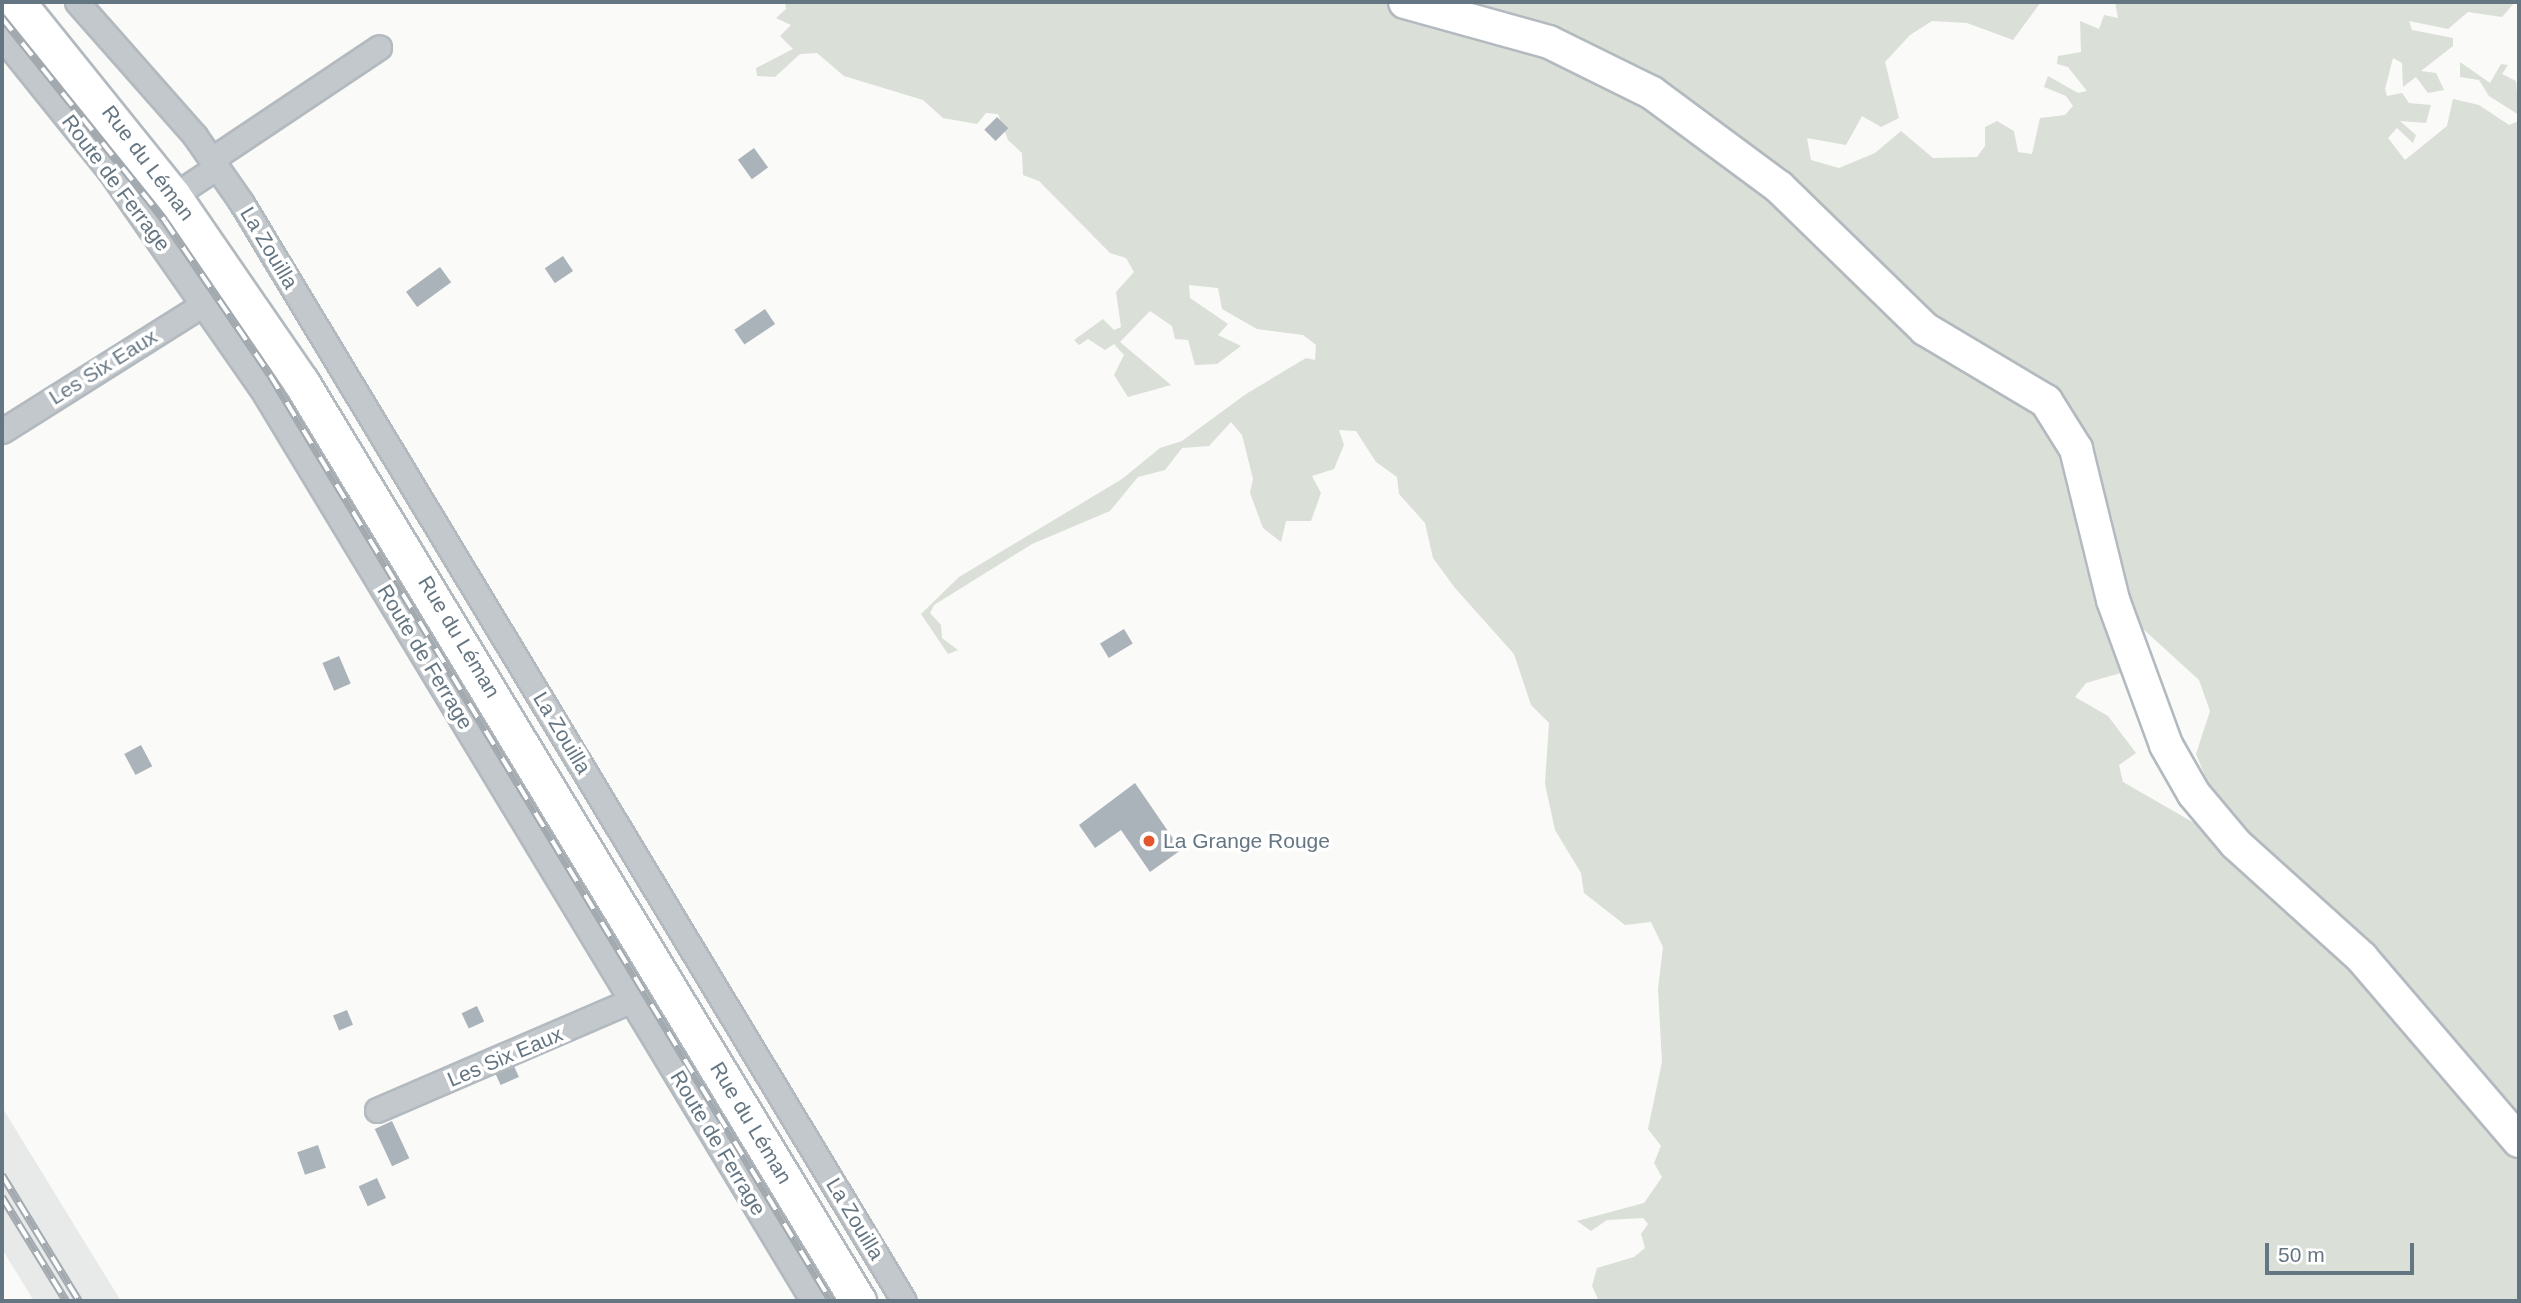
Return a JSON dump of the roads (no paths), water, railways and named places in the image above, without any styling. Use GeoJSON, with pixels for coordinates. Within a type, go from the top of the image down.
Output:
{"type":"FeatureCollection","features":[{"type":"Feature","properties":{"kind":"main road","name":"Rue du Léman"},"geometry":{"type":"LineString","coordinates":[[17,2],[173,195],[354,466],[858,1301]]}},
{"type":"Feature","properties":{"kind":"street","name":"La Zouilla"},"geometry":{"type":"LineString","coordinates":[[77,2],[215,163],[904,1301]]}},
{"type":"Feature","properties":{"kind":"street"},"geometry":{"type":"LineString","coordinates":[[1405,2],[1549,42],[1652,93],[1779,187],[1925,329],[2046,401],[2076,449],[2109,587],[2166,745],[2194,794],[2236,844],[2362,958],[2519,1141]]}},
{"type":"Feature","properties":{"kind":"street","name":"Route de Ferrage"},"geometry":{"type":"LineString","coordinates":[[2,37],[109,170],[204,304],[306,459],[813,1301]]}},
{"type":"Feature","properties":{"kind":"street"},"geometry":{"type":"LineString","coordinates":[[173,195],[379,47]]}},
{"type":"Feature","properties":{"kind":"street","name":"Les Six Eaux"},"geometry":{"type":"LineString","coordinates":[[2,431],[204,304]]}},
{"type":"Feature","properties":{"kind":"street","name":"Les Six Eaux"},"geometry":{"type":"LineString","coordinates":[[377,1110],[632,1000]]}},
{"type":"Feature","properties":{"kind":"railway"},"geometry":{"type":"LineString","coordinates":[[2,18],[165,221],[270,375],[831,1301]]}},
{"type":"Feature","properties":{"kind":"railway"},"geometry":{"type":"LineString","coordinates":[[2,1175],[79,1301]]}},
{"type":"Feature","properties":{"kind":"railway"},"geometry":{"type":"LineString","coordinates":[[2,1197],[66,1301]]}},
{"type":"Feature","properties":{"kind":"place","name":"La Grange Rouge"},"geometry":{"type":"Point","coordinates":[1149,841]}}]}
